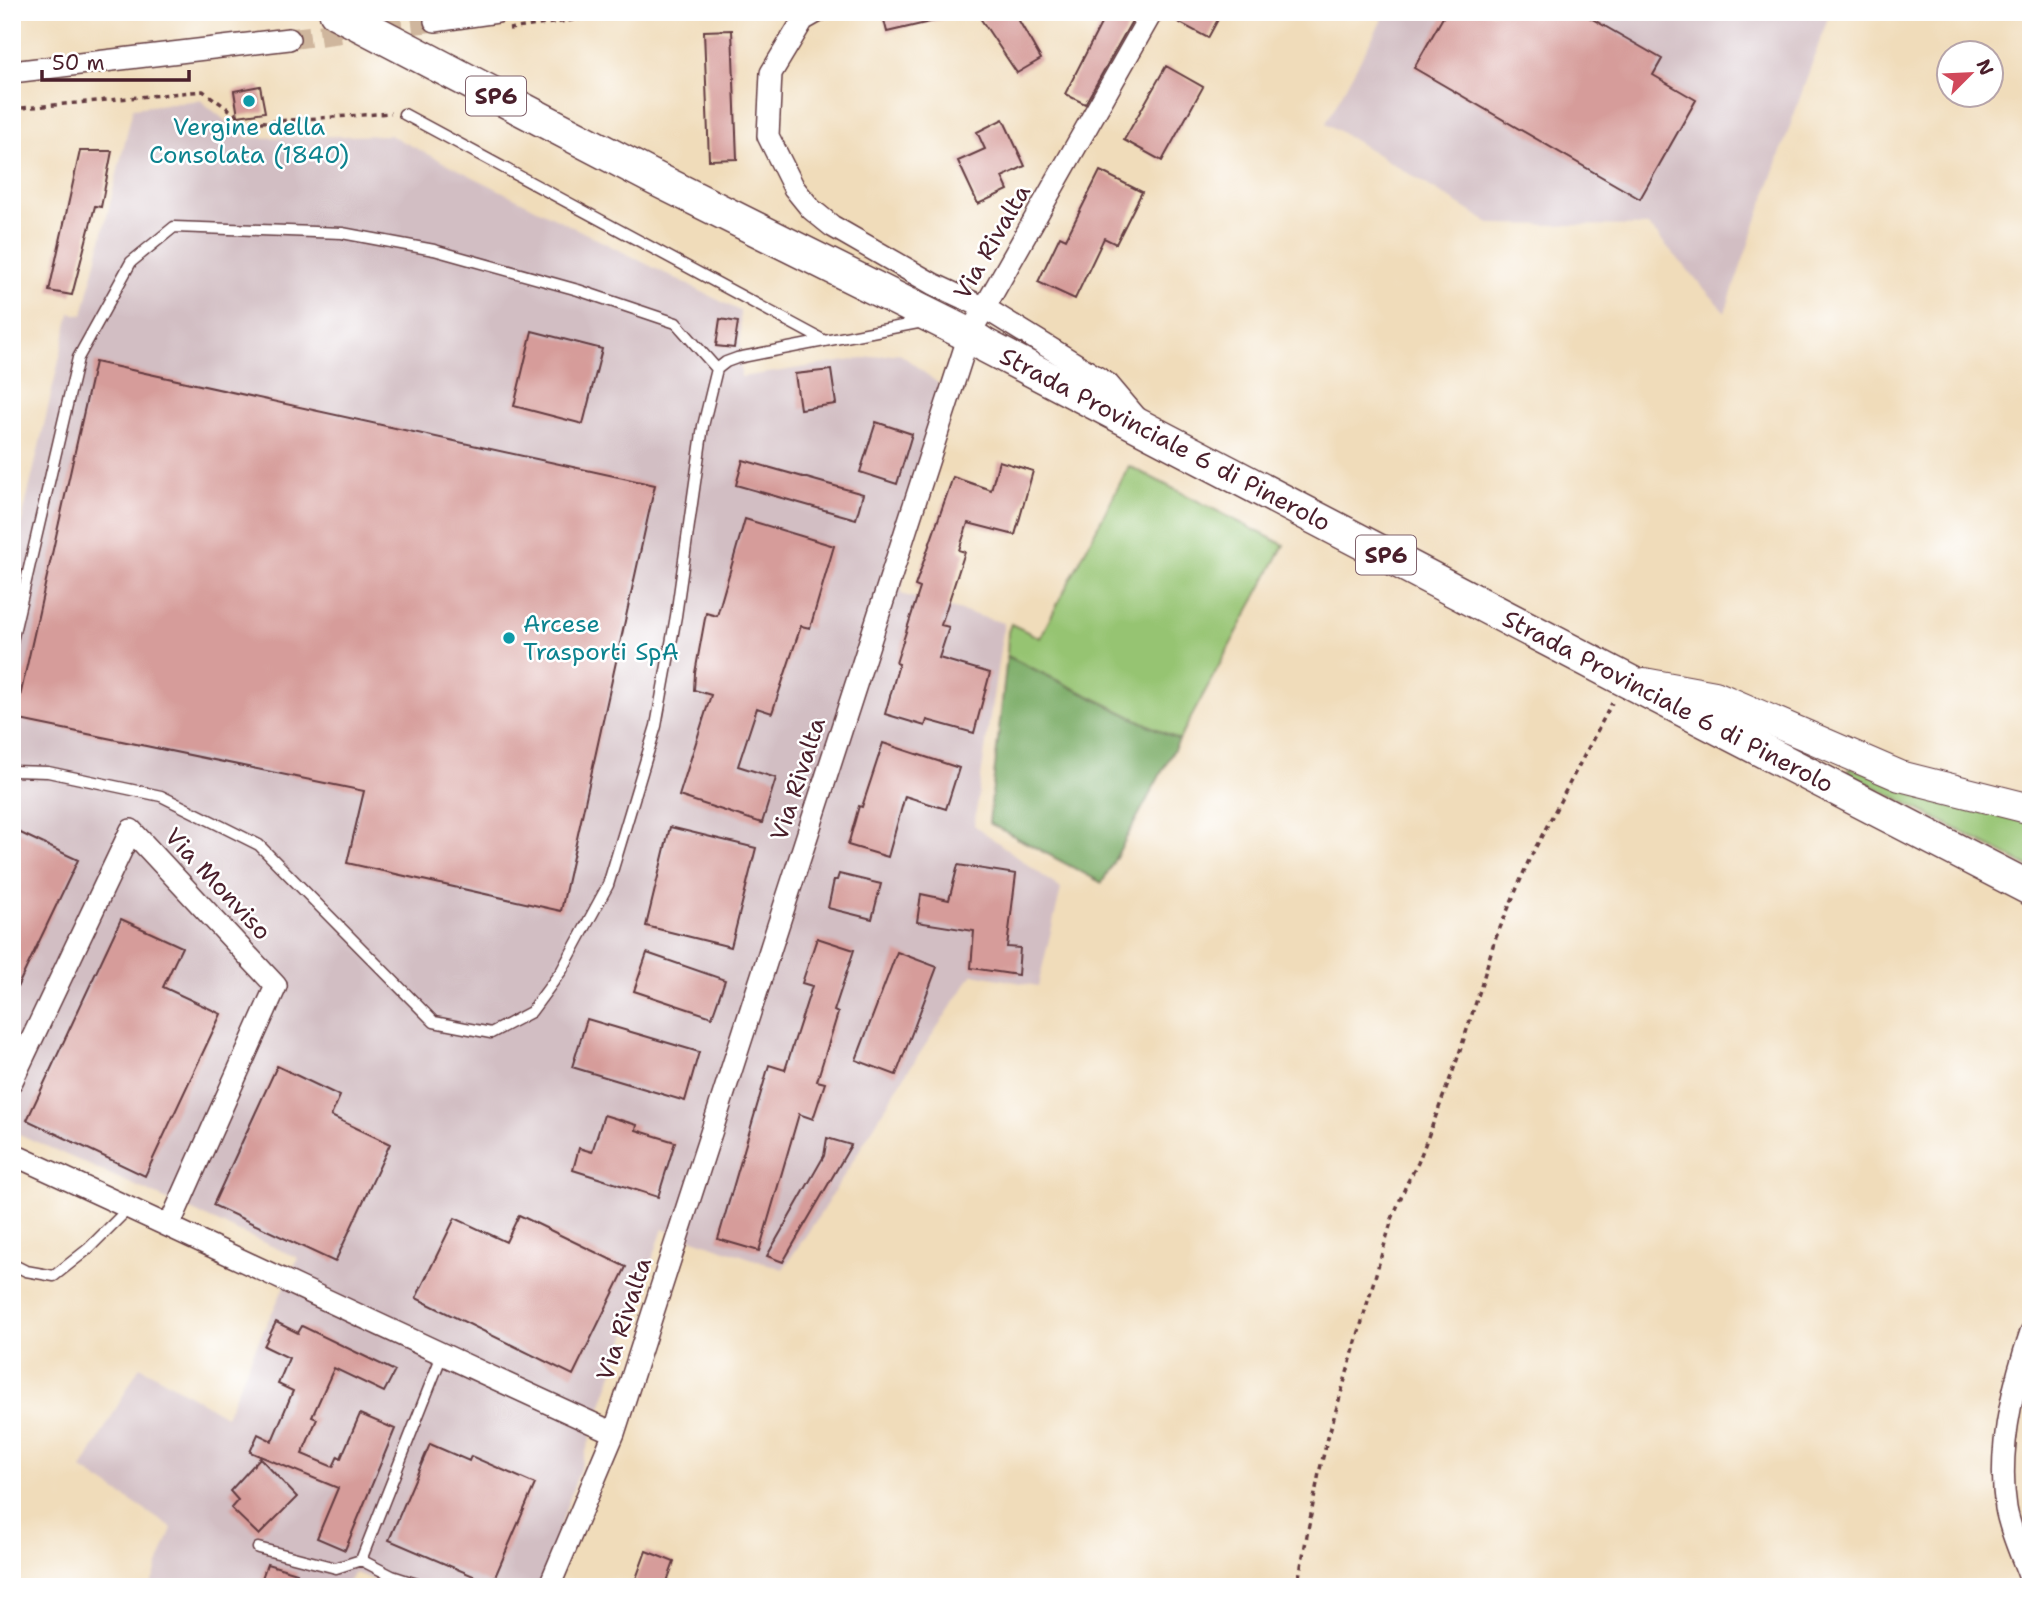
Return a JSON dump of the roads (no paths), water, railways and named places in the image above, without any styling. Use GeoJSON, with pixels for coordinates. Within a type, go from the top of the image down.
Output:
{"type":"FeatureCollection","features":[{"type":"Feature","properties":{"kind":"main road","name":"Strada Provinciale 6 di Pinerolo"},"geometry":{"type":"LineString","coordinates":[[336,12],[656,179],[936,318],[977,322],[1149,432],[2031,889]]}},
{"type":"Feature","properties":{"kind":"main road"},"geometry":{"type":"LineString","coordinates":[[1624,679],[1715,696],[1900,776],[2031,809]]}},
{"type":"Feature","properties":{"kind":"street"},"geometry":{"type":"LineString","coordinates":[[817,12],[803,20],[771,73],[768,136],[794,188],[811,209],[832,226],[933,284],[977,322]]}},
{"type":"Feature","properties":{"kind":"street","name":"Via Rivalta"},"geometry":{"type":"LineString","coordinates":[[549,1587],[614,1433],[977,322],[1152,12]]}},
{"type":"Feature","properties":{"kind":"street"},"geometry":{"type":"LineString","coordinates":[[435,21],[498,21]]}},
{"type":"Feature","properties":{"kind":"street"},"geometry":{"type":"LineString","coordinates":[[12,72],[289,39]]}},
{"type":"Feature","properties":{"kind":"street"},"geometry":{"type":"LineString","coordinates":[[933,284],[977,322]]}},
{"type":"Feature","properties":{"kind":"street","name":"Via Monviso"},"geometry":{"type":"LineString","coordinates":[[12,1081],[131,830],[276,986],[169,1226]]}},
{"type":"Feature","properties":{"kind":"street"},"geometry":{"type":"LineString","coordinates":[[12,1154],[614,1433]]}},
{"type":"Feature","properties":{"kind":"street"},"geometry":{"type":"LineString","coordinates":[[2031,1332],[2018,1370],[2003,1467],[2007,1510],[2031,1581]]}},
{"type":"Feature","properties":{"kind":"lane"},"geometry":{"type":"LineString","coordinates":[[404,114],[823,340]]}},
{"type":"Feature","properties":{"kind":"lane"},"geometry":{"type":"LineString","coordinates":[[12,641],[78,358],[131,262],[174,227],[342,233],[434,250],[578,290],[676,323],[718,369]]}},
{"type":"Feature","properties":{"kind":"lane"},"geometry":{"type":"LineString","coordinates":[[12,771],[48,772],[161,796],[259,845],[434,1022],[491,1033],[531,1012],[562,970],[608,885],[656,726],[676,616],[703,426],[718,369],[737,358],[892,329],[936,318]]}},
{"type":"Feature","properties":{"kind":"lane"},"geometry":{"type":"LineString","coordinates":[[12,1264],[26,1271],[54,1276],[88,1249],[129,1208]]}},
{"type":"Feature","properties":{"kind":"lane"},"geometry":{"type":"LineString","coordinates":[[361,1560],[442,1355]]}},
{"type":"Feature","properties":{"kind":"lane"},"geometry":{"type":"LineString","coordinates":[[258,1548],[336,1568],[361,1560],[392,1576],[426,1587]]}},
{"type":"Feature","properties":{"kind":"tunnel"},"geometry":{"type":"LineString","coordinates":[[289,39],[435,21]]}},
{"type":"Feature","properties":{"kind":"place","name":"Vergine della Consolata (1840)"},"geometry":{"type":"Point","coordinates":[249,101]}},
{"type":"Feature","properties":{"kind":"place","name":"Arcese Trasporti SpA"},"geometry":{"type":"Point","coordinates":[509,638]}}]}
